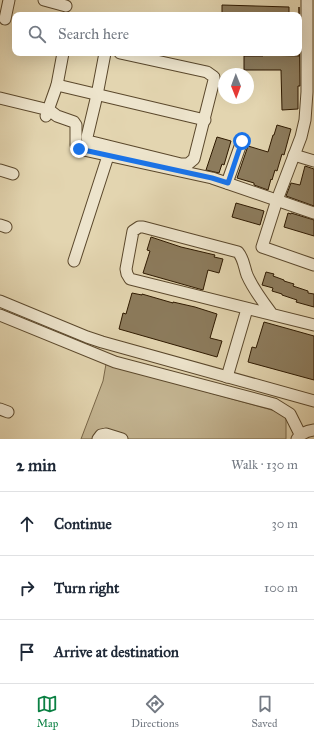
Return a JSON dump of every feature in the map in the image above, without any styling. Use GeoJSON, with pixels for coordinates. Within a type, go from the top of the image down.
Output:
{"type":"FeatureCollection","features":[{"type":"Feature","properties":{"kind":"street"},"geometry":{"type":"LineString","coordinates":[[7,20],[9,0]]}},
{"type":"Feature","properties":{"kind":"street"},"geometry":{"type":"LineString","coordinates":[[44,0],[66,7]]}},
{"type":"Feature","properties":{"kind":"street"},"geometry":{"type":"LineString","coordinates":[[307,0],[307,43],[311,92],[304,128],[277,200],[262,247],[314,265]]}},
{"type":"Feature","properties":{"kind":"street"},"geometry":{"type":"LineString","coordinates":[[51,114],[62,56]]}},
{"type":"Feature","properties":{"kind":"street"},"geometry":{"type":"LineString","coordinates":[[105,56],[87,137],[88,141],[181,164],[188,164],[194,159],[205,120],[214,80],[212,74],[134,56]]}},
{"type":"Feature","properties":{"kind":"street"},"geometry":{"type":"LineString","coordinates":[[57,85],[205,120]]}},
{"type":"Feature","properties":{"kind":"street"},"geometry":{"type":"LineString","coordinates":[[0,98],[72,121],[75,124],[78,148],[108,156],[212,178],[314,213]]}},
{"type":"Feature","properties":{"kind":"street"},"geometry":{"type":"LineString","coordinates":[[0,104],[51,114]]}},
{"type":"Feature","properties":{"kind":"street"},"geometry":{"type":"LineString","coordinates":[[228,183],[242,141]]}},
{"type":"Feature","properties":{"kind":"street"},"geometry":{"type":"LineString","coordinates":[[294,155],[314,162]]}},
{"type":"Feature","properties":{"kind":"street"},"geometry":{"type":"LineString","coordinates":[[74,261],[108,156]]}},
{"type":"Feature","properties":{"kind":"street"},"geometry":{"type":"LineString","coordinates":[[0,170],[13,174]]}},
{"type":"Feature","properties":{"kind":"street"},"geometry":{"type":"LineString","coordinates":[[272,314],[248,276],[242,256],[238,252],[144,227],[139,227],[133,232],[126,269],[126,274],[130,279],[314,325]]}},
{"type":"Feature","properties":{"kind":"street"},"geometry":{"type":"LineString","coordinates":[[0,301],[87,338],[314,401]]}},
{"type":"Feature","properties":{"kind":"street"},"geometry":{"type":"LineString","coordinates":[[227,377],[247,309]]}},
{"type":"Feature","properties":{"kind":"street"},"geometry":{"type":"LineString","coordinates":[[0,315],[115,362],[274,404],[290,414],[299,437],[308,431],[314,430]]}},
{"type":"Feature","properties":{"kind":"street"},"geometry":{"type":"LineString","coordinates":[[98,355],[102,342]]}},
{"type":"Feature","properties":{"kind":"street"},"geometry":{"type":"LineString","coordinates":[[98,439],[101,435],[106,434],[122,439]]}},
{"type":"Feature","properties":{"kind":"shaded area"},"geometry":{"type":"Polygon","coordinates":[[[106,364],[286,414],[286,439],[81,439],[103,381],[106,364]]]}},
{"type":"Feature","properties":{"kind":"building"},"geometry":{"type":"Polygon","coordinates":[[[222,5],[289,7],[289,12],[222,12],[222,5]]]}},
{"type":"Feature","properties":{"kind":"building"},"geometry":{"type":"Polygon","coordinates":[[[244,56],[300,56],[300,86],[298,86],[298,109],[282,110],[281,70],[254,70],[254,68],[244,68],[244,56]]]}},
{"type":"Feature","properties":{"kind":"building"},"geometry":{"type":"Polygon","coordinates":[[[277,125],[291,129],[284,155],[282,154],[277,171],[275,170],[268,190],[254,185],[254,183],[237,178],[248,146],[268,152],[277,125]]]}},
{"type":"Feature","properties":{"kind":"building"},"geometry":{"type":"Polygon","coordinates":[[[217,137],[231,141],[224,165],[222,164],[219,173],[206,170],[217,137]]]}},
{"type":"Feature","properties":{"kind":"building"},"geometry":{"type":"Polygon","coordinates":[[[305,166],[314,169],[314,206],[286,196],[291,183],[300,185],[305,166]]]}},
{"type":"Feature","properties":{"kind":"building"},"geometry":{"type":"Polygon","coordinates":[[[236,203],[264,211],[260,225],[232,217],[236,203]]]}},
{"type":"Feature","properties":{"kind":"building"},"geometry":{"type":"Polygon","coordinates":[[[288,213],[314,220],[314,236],[284,227],[288,213]]]}},
{"type":"Feature","properties":{"kind":"building"},"geometry":{"type":"Polygon","coordinates":[[[151,237],[181,247],[215,255],[214,257],[223,259],[219,273],[208,270],[203,290],[143,273],[150,251],[147,250],[151,237]]]}},
{"type":"Feature","properties":{"kind":"building"},"geometry":{"type":"Polygon","coordinates":[[[266,272],[274,274],[273,276],[294,284],[293,286],[308,291],[308,293],[314,294],[314,307],[296,302],[297,300],[272,291],[273,288],[262,285],[266,272]]]}},
{"type":"Feature","properties":{"kind":"building"},"geometry":{"type":"Polygon","coordinates":[[[132,293],[195,307],[217,314],[210,338],[222,341],[217,357],[119,329],[123,313],[126,314],[132,293]]]}},
{"type":"Feature","properties":{"kind":"building"},"geometry":{"type":"Polygon","coordinates":[[[264,322],[314,336],[314,380],[248,362],[252,347],[256,348],[264,322]]]}},
{"type":"Feature","properties":{"kind":"route"},"geometry":{"type":"LineString","coordinates":[[79,149],[212,178],[228,183],[242,141]]}}]}
